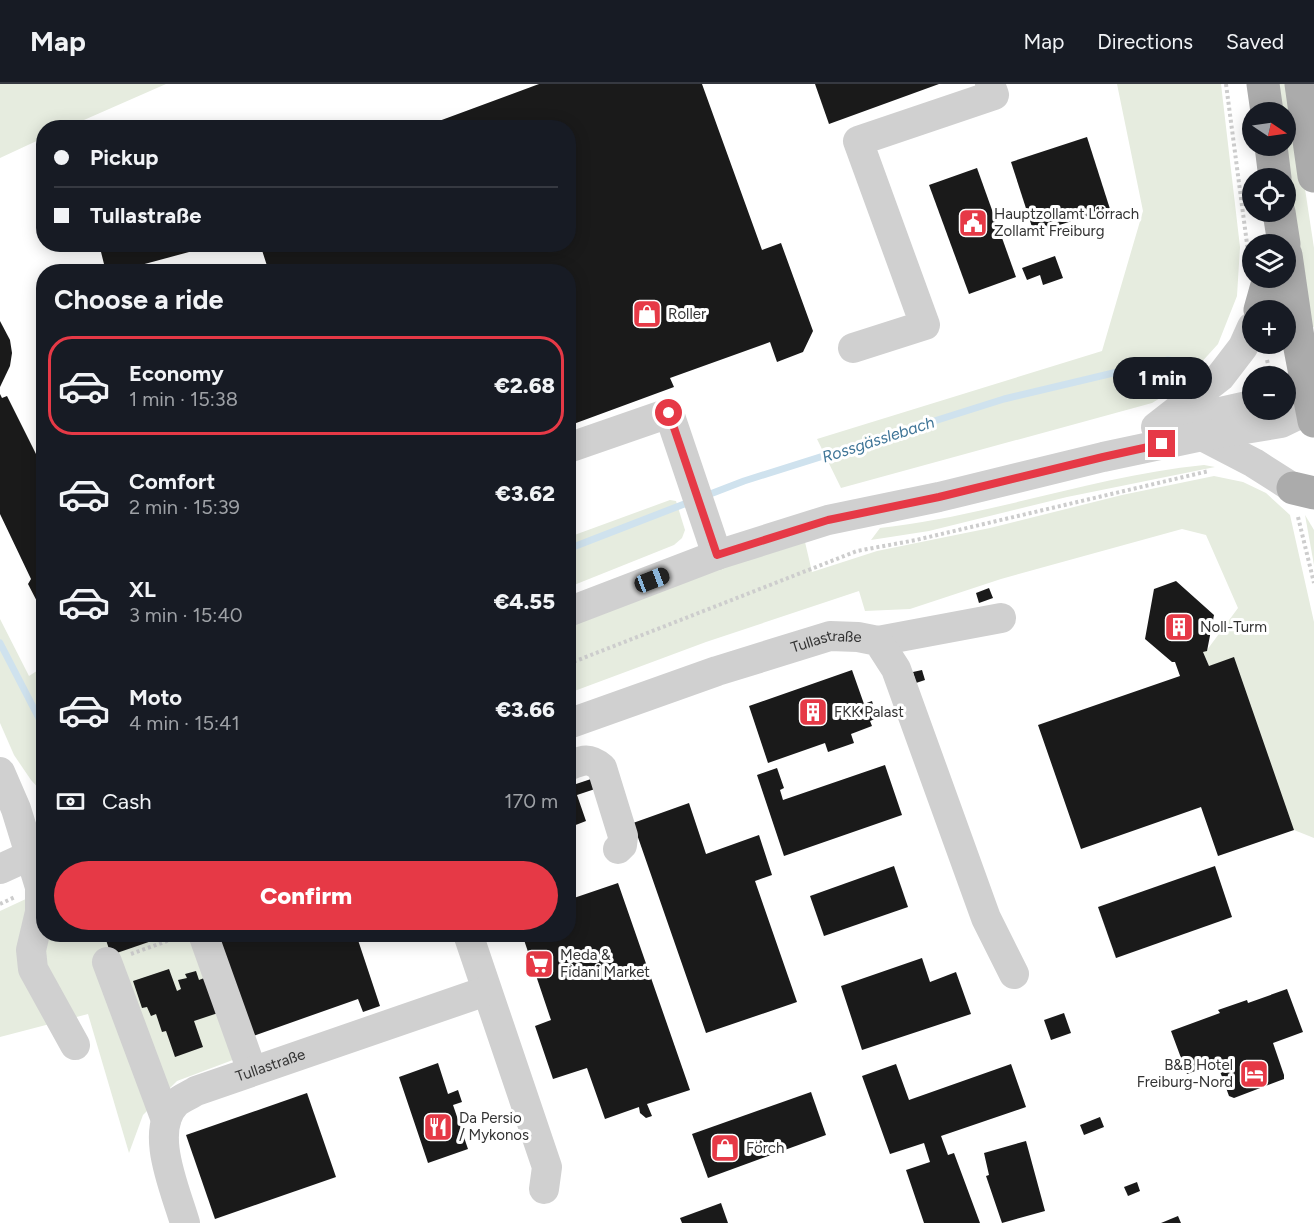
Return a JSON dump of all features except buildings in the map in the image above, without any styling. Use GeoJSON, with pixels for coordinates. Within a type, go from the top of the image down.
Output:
{"type":"FeatureCollection","features":[{"type":"Feature","properties":{"kind":"main road"},"geometry":{"type":"LineString","coordinates":[[1263,84],[1266,102]]}},
{"type":"Feature","properties":{"kind":"main road"},"geometry":{"type":"LineString","coordinates":[[1301,84],[1314,176]]}},
{"type":"Feature","properties":{"kind":"main road"},"geometry":{"type":"LineString","coordinates":[[1290,288],[1306,409]]}},
{"type":"Feature","properties":{"kind":"street"},"geometry":{"type":"LineString","coordinates":[[853,348],[925,325],[858,141],[994,95],[990,84]]}},
{"type":"Feature","properties":{"kind":"street"},"geometry":{"type":"LineString","coordinates":[[1103,457],[1156,427],[1220,377],[1242,347]]}},
{"type":"Feature","properties":{"kind":"street"},"geometry":{"type":"LineString","coordinates":[[1156,427],[1242,407]]}},
{"type":"Feature","properties":{"kind":"street"},"geometry":{"type":"LineString","coordinates":[[576,608],[712,543],[939,497],[1103,457],[1202,436],[1281,423],[1306,409]]}},
{"type":"Feature","properties":{"kind":"street"},"geometry":{"type":"LineString","coordinates":[[576,445],[669,413],[712,543]]}},
{"type":"Feature","properties":{"kind":"street"},"geometry":{"type":"LineString","coordinates":[[1202,436],[1254,463],[1302,500]]}},
{"type":"Feature","properties":{"kind":"street"},"geometry":{"type":"LineString","coordinates":[[878,641],[1000,618]]}},
{"type":"Feature","properties":{"kind":"street","name":"Tullastraße"},"geometry":{"type":"LineString","coordinates":[[576,721],[717,671],[830,636],[858,637],[878,641],[896,669],[986,918],[1014,974]]}},
{"type":"Feature","properties":{"kind":"street"},"geometry":{"type":"LineString","coordinates":[[576,763],[585,760],[594,761],[602,768],[623,836],[622,845],[618,849]]}},
{"type":"Feature","properties":{"kind":"street"},"geometry":{"type":"LineString","coordinates":[[0,772],[36,850]]}},
{"type":"Feature","properties":{"kind":"street"},"geometry":{"type":"LineString","coordinates":[[0,869],[36,852]]}},
{"type":"Feature","properties":{"kind":"street"},"geometry":{"type":"LineString","coordinates":[[36,929],[31,950],[33,969],[75,1045]]}},
{"type":"Feature","properties":{"kind":"street"},"geometry":{"type":"LineString","coordinates":[[206,942],[252,1071]]}},
{"type":"Feature","properties":{"kind":"street"},"geometry":{"type":"LineString","coordinates":[[471,942],[547,1167],[544,1189]]}},
{"type":"Feature","properties":{"kind":"street"},"geometry":{"type":"LineString","coordinates":[[107,962],[166,1120],[162,1145],[185,1223]]}},
{"type":"Feature","properties":{"kind":"street","name":"Tullastraße"},"geometry":{"type":"LineString","coordinates":[[166,1120],[176,1104],[196,1091],[486,991]]}},
{"type":"Feature","properties":{"kind":"path"},"geometry":{"type":"LineString","coordinates":[[1226,84],[1253,234]]}},
{"type":"Feature","properties":{"kind":"path"},"geometry":{"type":"LineString","coordinates":[[576,661],[857,551],[916,540],[1209,471]]}},
{"type":"Feature","properties":{"kind":"path"},"geometry":{"type":"LineString","coordinates":[[1302,500],[1314,583]]}},
{"type":"Feature","properties":{"kind":"path"},"geometry":{"type":"LineString","coordinates":[[107,962],[162,942]]}},
{"type":"Feature","properties":{"kind":"shaded area"},"geometry":{"type":"Polygon","coordinates":[[[0,84],[166,84],[84,120],[36,120],[36,141],[0,158],[0,84]]]}},
{"type":"Feature","properties":{"kind":"shaded area"},"geometry":{"type":"Polygon","coordinates":[[[1117,84],[1221,84],[1240,247],[1237,296],[1218,344],[1180,386],[1152,403],[841,488],[817,439],[1102,351],[1143,211],[1117,84]]]}},
{"type":"Feature","properties":{"kind":"shaded area"},"geometry":{"type":"Polygon","coordinates":[[[1278,84],[1289,84],[1292,102],[1280,102],[1278,84]]]}},
{"type":"Feature","properties":{"kind":"shaded area"},"geometry":{"type":"Polygon","coordinates":[[[1296,130],[1314,248],[1314,327],[1308,328],[1293,222],[1296,222],[1296,168],[1287,168],[1285,156],[1296,156],[1296,130]]]}},
{"type":"Feature","properties":{"kind":"shaded area"},"geometry":{"type":"Polygon","coordinates":[[[1204,465],[1215,467],[1067,497],[929,531],[871,540],[880,528],[962,515],[1163,470],[1204,465]]]}},
{"type":"Feature","properties":{"kind":"shaded area"},"geometry":{"type":"Polygon","coordinates":[[[1214,476],[1243,482],[1266,493],[1290,515],[1314,622],[1314,838],[1294,830],[1203,652],[1207,650],[1238,608],[1206,535],[1182,529],[1001,579],[910,609],[865,611],[859,591],[706,642],[576,690],[576,622],[699,570],[805,542],[812,572],[877,551],[990,528],[1122,495],[1214,476]]]}},
{"type":"Feature","properties":{"kind":"shaded area"},"geometry":{"type":"Polygon","coordinates":[[[670,500],[676,501],[685,530],[682,538],[674,545],[576,584],[576,534],[670,500]]]}},
{"type":"Feature","properties":{"kind":"shaded area"},"geometry":{"type":"Polygon","coordinates":[[[1305,515],[1314,530],[1314,565],[1305,515]]]}},
{"type":"Feature","properties":{"kind":"shaded area"},"geometry":{"type":"Polygon","coordinates":[[[0,619],[29,676],[36,672],[36,785],[14,755],[0,723],[0,619]]]}},
{"type":"Feature","properties":{"kind":"shaded area"},"geometry":{"type":"Polygon","coordinates":[[[36,894],[36,942],[214,942],[254,1052],[177,1081],[143,1115],[129,1153],[88,1014],[0,1037],[0,911],[36,894]]]}},
{"type":"Feature","properties":{"kind":"waterway","name":"Rossgässlebach"},"geometry":{"type":"LineString","coordinates":[[705,496],[744,481],[1004,399],[1168,360],[1195,364]]}},
{"type":"Feature","properties":{"kind":"waterway","name":"Rossgässlebach"},"geometry":{"type":"LineString","coordinates":[[576,546],[692,501]]}},
{"type":"Feature","properties":{"kind":"waterway","name":"Rossgässlebach"},"geometry":{"type":"LineString","coordinates":[[0,643],[36,713]]}},
{"type":"Feature","properties":{"kind":"place","name":"Hauptzollamt Lörrach Zollamt Freiburg"},"geometry":{"type":"Point","coordinates":[973,223]}},
{"type":"Feature","properties":{"kind":"place","name":"Roller"},"geometry":{"type":"Point","coordinates":[647,314]}},
{"type":"Feature","properties":{"kind":"place","name":"Noll-Turm"},"geometry":{"type":"Point","coordinates":[1179,627]}},
{"type":"Feature","properties":{"kind":"place","name":"FKK Palast"},"geometry":{"type":"Point","coordinates":[813,712]}},
{"type":"Feature","properties":{"kind":"place","name":"Meda & Fidani Market"},"geometry":{"type":"Point","coordinates":[539,964]}},
{"type":"Feature","properties":{"kind":"place","name":"B&B Hotel Freiburg-Nord"},"geometry":{"type":"Point","coordinates":[1254,1074]}},
{"type":"Feature","properties":{"kind":"place","name":"Da Persio / Mykonos"},"geometry":{"type":"Point","coordinates":[438,1127]}},
{"type":"Feature","properties":{"kind":"place","name":"Förch"},"geometry":{"type":"Point","coordinates":[725,1148]}},
{"type":"Feature","properties":{"kind":"route"},"geometry":{"type":"LineString","coordinates":[[669,413],[717,555],[828,520],[939,497],[1162,444]]}}]}
